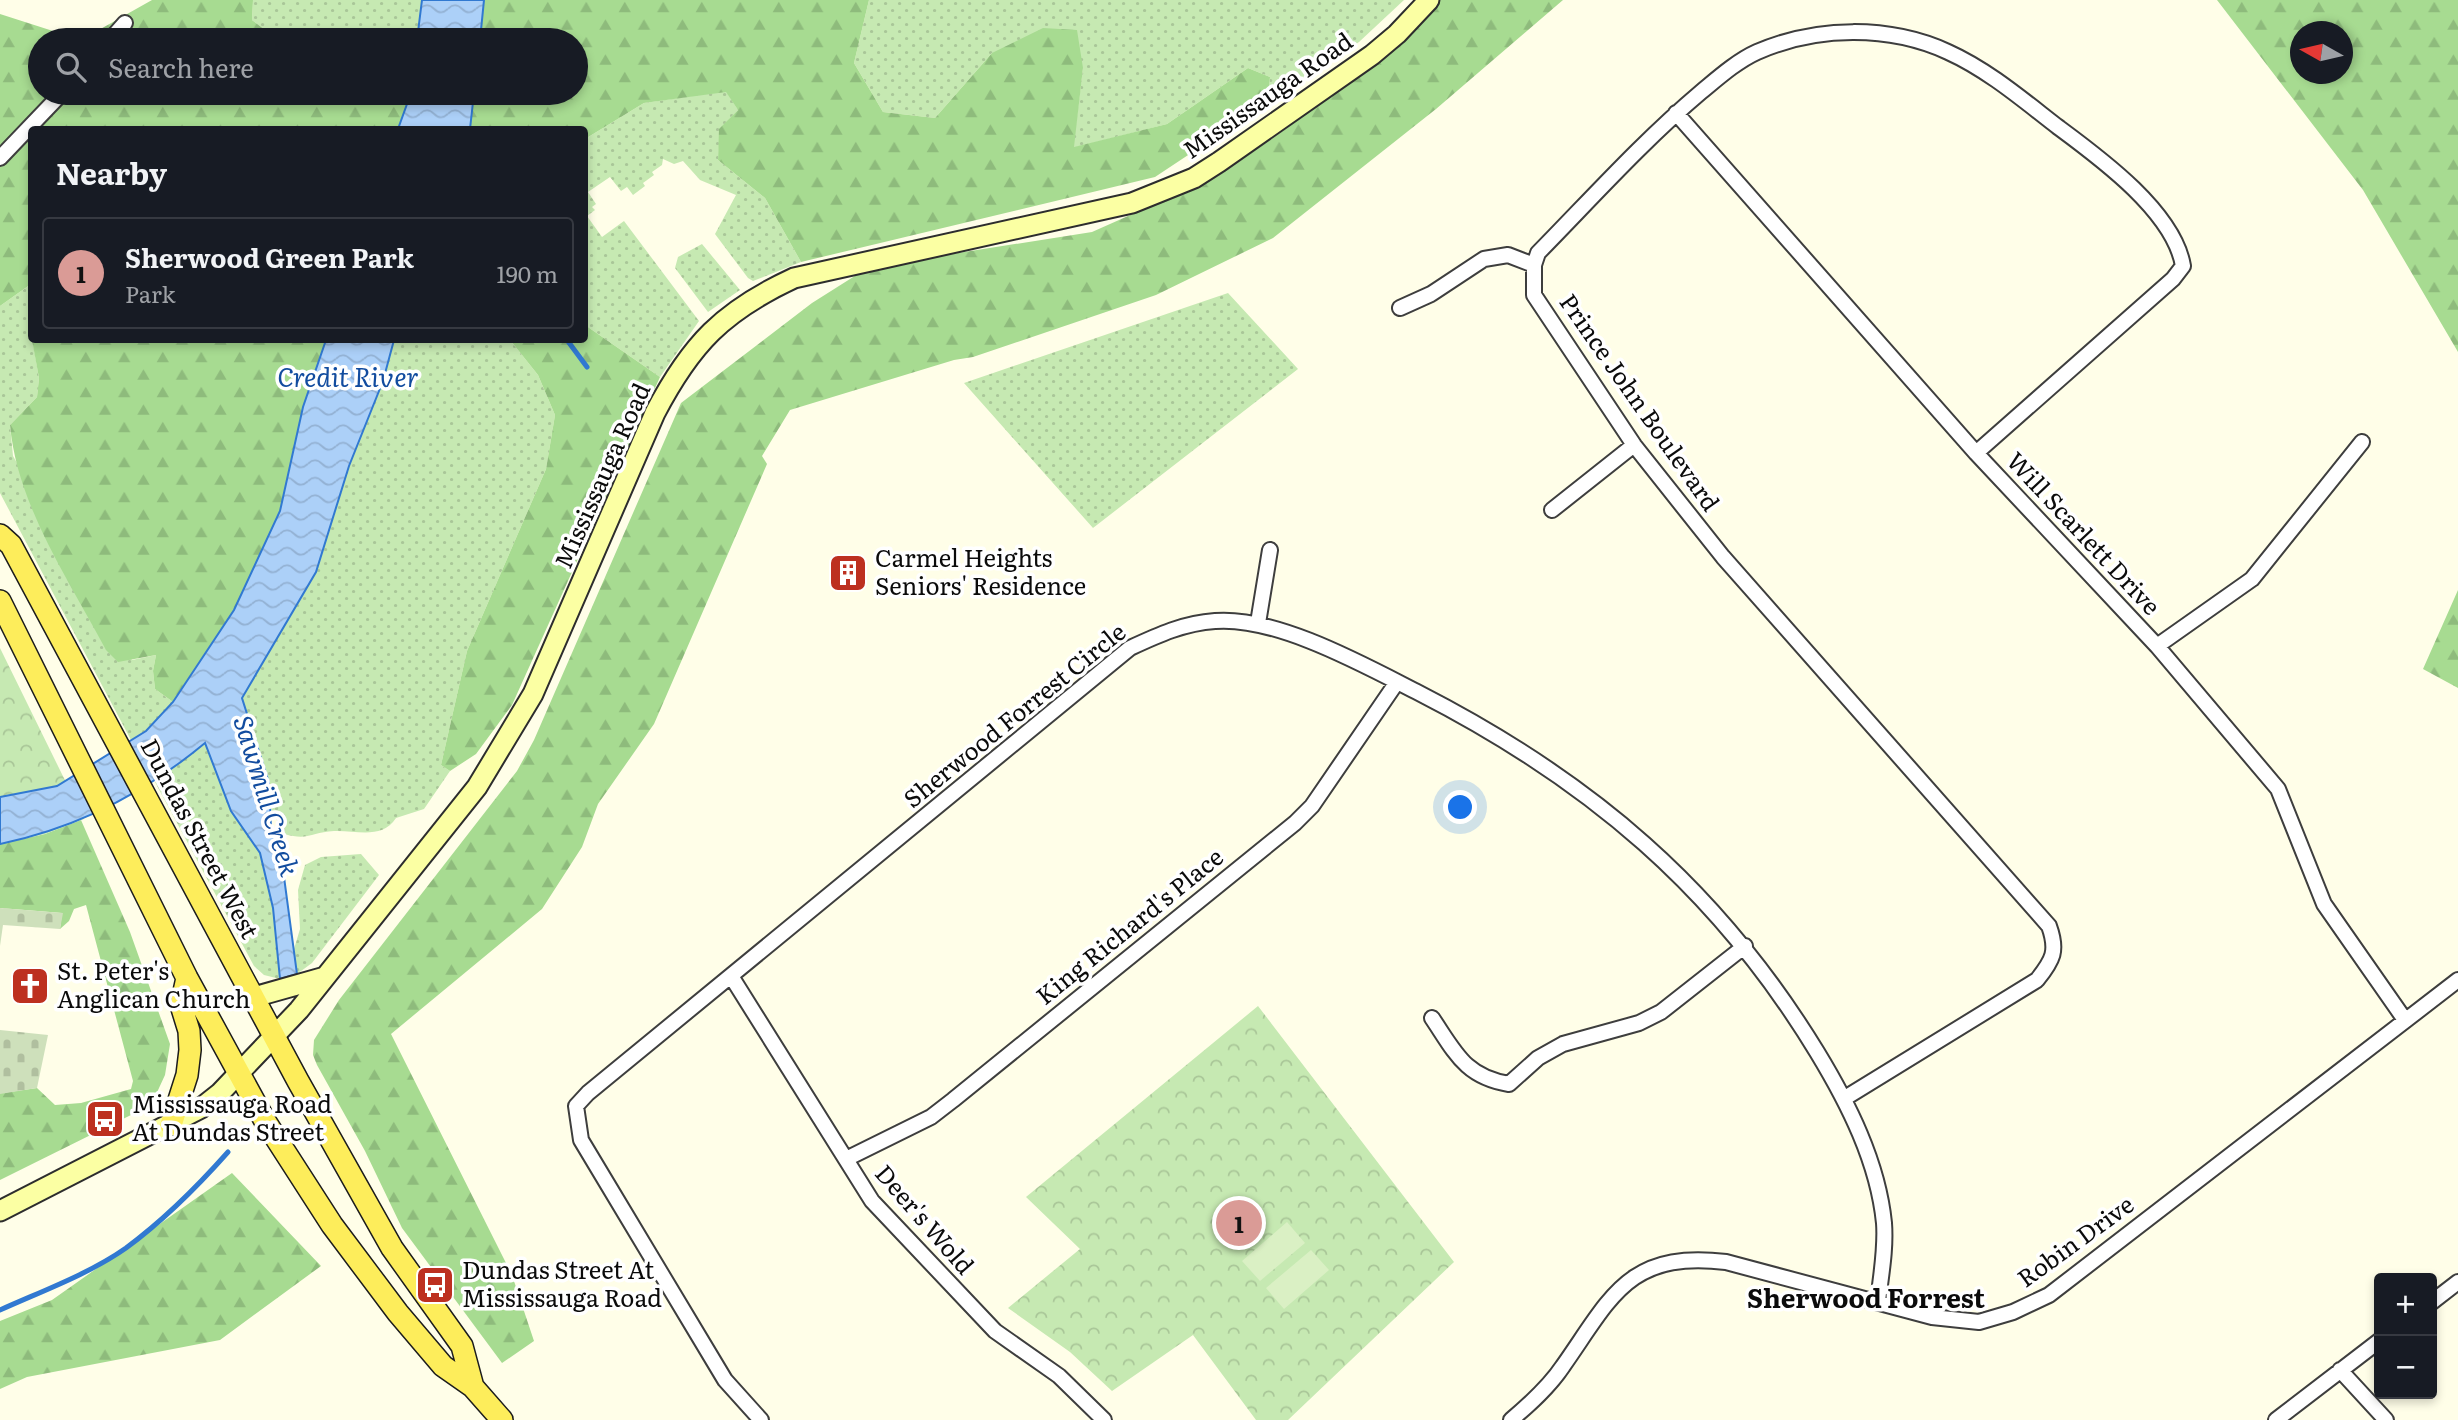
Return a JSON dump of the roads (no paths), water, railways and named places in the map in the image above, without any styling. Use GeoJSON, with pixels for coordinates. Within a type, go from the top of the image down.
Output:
{"type":"FeatureCollection","features":[{"type":"Feature","properties":{"kind":"main road","name":"Mississauga Road"},"geometry":{"type":"LineString","coordinates":[[0,1211],[201,1108],[274,1035],[325,977],[477,787],[509,739],[533,694],[666,393],[685,359],[731,314],[752,298],[794,278],[1120,206],[1194,178],[1371,55],[1397,34],[1430,0]]}},
{"type":"Feature","properties":{"kind":"main road","name":"Dundas Street West"},"geometry":{"type":"LineString","coordinates":[[0,536],[11,545],[391,1248],[462,1346],[473,1387]]}},
{"type":"Feature","properties":{"kind":"main road","name":"Dundas Street West"},"geometry":{"type":"LineString","coordinates":[[0,601],[187,978],[238,1073],[299,1175],[370,1275],[443,1366],[473,1387],[502,1420]]}},
{"type":"Feature","properties":{"kind":"main road"},"geometry":{"type":"LineString","coordinates":[[254,998],[325,977]]}},
{"type":"Feature","properties":{"kind":"main road"},"geometry":{"type":"LineString","coordinates":[[171,1125],[187,1075],[190,1050],[189,1031],[181,1005],[187,978]]}},
{"type":"Feature","properties":{"kind":"street"},"geometry":{"type":"LineString","coordinates":[[121,28],[125,23]]}},
{"type":"Feature","properties":{"kind":"street"},"geometry":{"type":"LineString","coordinates":[[1400,308],[1431,294],[1484,259],[1508,256],[1534,265],[1538,253],[1676,113],[1756,52],[1833,31],[1913,39],[1948,52],[1981,70],[2114,169],[2175,236],[2182,266],[2173,279],[1976,453]]}},
{"type":"Feature","properties":{"kind":"street"},"geometry":{"type":"LineString","coordinates":[[31,126],[51,105]]}},
{"type":"Feature","properties":{"kind":"street","name":"Will Scarlett Drive"},"geometry":{"type":"LineString","coordinates":[[1676,113],[1976,453],[2157,646],[2278,789],[2324,904],[2405,1020]]}},
{"type":"Feature","properties":{"kind":"street"},"geometry":{"type":"LineString","coordinates":[[0,158],[28,129]]}},
{"type":"Feature","properties":{"kind":"street","name":"Prince John Boulevard"},"geometry":{"type":"LineString","coordinates":[[1534,265],[1534,295],[1634,444],[1723,557],[2049,926],[2056,945],[2053,960],[2037,980],[1845,1098]]}},
{"type":"Feature","properties":{"kind":"street"},"geometry":{"type":"LineString","coordinates":[[2157,646],[2252,579],[2362,442]]}},
{"type":"Feature","properties":{"kind":"street"},"geometry":{"type":"LineString","coordinates":[[1552,510],[1634,444]]}},
{"type":"Feature","properties":{"kind":"street"},"geometry":{"type":"LineString","coordinates":[[1258,623],[1270,551]]}},
{"type":"Feature","properties":{"kind":"street","name":"Sherwood Forrest Circle"},"geometry":{"type":"LineString","coordinates":[[761,1420],[725,1380],[581,1140],[576,1121],[576,1106],[588,1093],[1130,648],[1171,629],[1215,621],[1258,623],[1363,664],[1463,716],[1614,815],[1690,884],[1745,946],[1801,1026],[1845,1098],[1877,1182],[1884,1221],[1885,1246],[1878,1301]]}},
{"type":"Feature","properties":{"kind":"street","name":"King Richard's Place"},"geometry":{"type":"LineString","coordinates":[[846,1159],[931,1116],[953,1100],[1295,823],[1312,806],[1398,682]]}},
{"type":"Feature","properties":{"kind":"street"},"geometry":{"type":"LineString","coordinates":[[1432,1018],[1456,1053],[1475,1073],[1486,1080],[1509,1084],[1538,1058],[1563,1044],[1639,1023],[1661,1012],[1745,946]]}},
{"type":"Feature","properties":{"kind":"street","name":"Deer's Wold"},"geometry":{"type":"LineString","coordinates":[[731,976],[872,1201],[995,1331],[1059,1377],[1102,1420]]}},
{"type":"Feature","properties":{"kind":"street","name":"Robin Drive"},"geometry":{"type":"LineString","coordinates":[[1511,1420],[1547,1387],[1609,1298],[1636,1277],[1668,1263],[1703,1259],[1726,1262],[1932,1317],[1979,1322],[2013,1312],[2049,1295],[2458,980]]}},
{"type":"Feature","properties":{"kind":"street"},"geometry":{"type":"LineString","coordinates":[[2437,1298],[2458,1282]]}},
{"type":"Feature","properties":{"kind":"street"},"geometry":{"type":"LineString","coordinates":[[2276,1420],[2374,1345]]}},
{"type":"Feature","properties":{"kind":"street"},"geometry":{"type":"LineString","coordinates":[[2340,1370],[2386,1420]]}},
{"type":"Feature","properties":{"kind":"water"},"geometry":{"type":"Polygon","coordinates":[[[422,0],[484,0],[481,28],[418,28],[422,0]]]}},
{"type":"Feature","properties":{"kind":"water"},"geometry":{"type":"Polygon","coordinates":[[[407,105],[473,105],[470,126],[399,126],[407,105]]]}},
{"type":"Feature","properties":{"kind":"water","name":"Credit River"},"geometry":{"type":"Polygon","coordinates":[[[325,343],[393,343],[383,381],[349,466],[316,572],[242,698],[269,783],[271,828],[284,877],[297,974],[280,979],[273,908],[260,853],[231,811],[205,743],[158,778],[109,806],[56,828],[0,844],[0,797],[57,786],[146,731],[173,702],[234,610],[280,511],[303,407],[325,343]]]}},
{"type":"Feature","properties":{"kind":"waterway"},"geometry":{"type":"LineString","coordinates":[[569,343],[587,367]]}},
{"type":"Feature","properties":{"kind":"waterway","name":"Sawmill Creek"},"geometry":{"type":"LineString","coordinates":[[0,1310],[81,1274],[126,1248],[180,1203],[228,1152]]}},
{"type":"Feature","properties":{"kind":"place","name":"Carmel Heights Seniors' Residence"},"geometry":{"type":"Point","coordinates":[848,573]}},
{"type":"Feature","properties":{"kind":"place","name":"St. Peter's Anglican Church"},"geometry":{"type":"Point","coordinates":[30,986]}},
{"type":"Feature","properties":{"kind":"place","name":"Mississauga Road At Dundas Street"},"geometry":{"type":"Point","coordinates":[105,1119]}},
{"type":"Feature","properties":{"kind":"place","name":"Sherwood Green Park"},"geometry":{"type":"Point","coordinates":[1239,1223]}},
{"type":"Feature","properties":{"kind":"place","name":"Dundas Street At Mississauga Road"},"geometry":{"type":"Point","coordinates":[435,1285]}},
{"type":"Feature","properties":{"kind":"district","name":"Sherwood Forrest"},"geometry":{"type":"Point","coordinates":[1866,1299]}}]}
